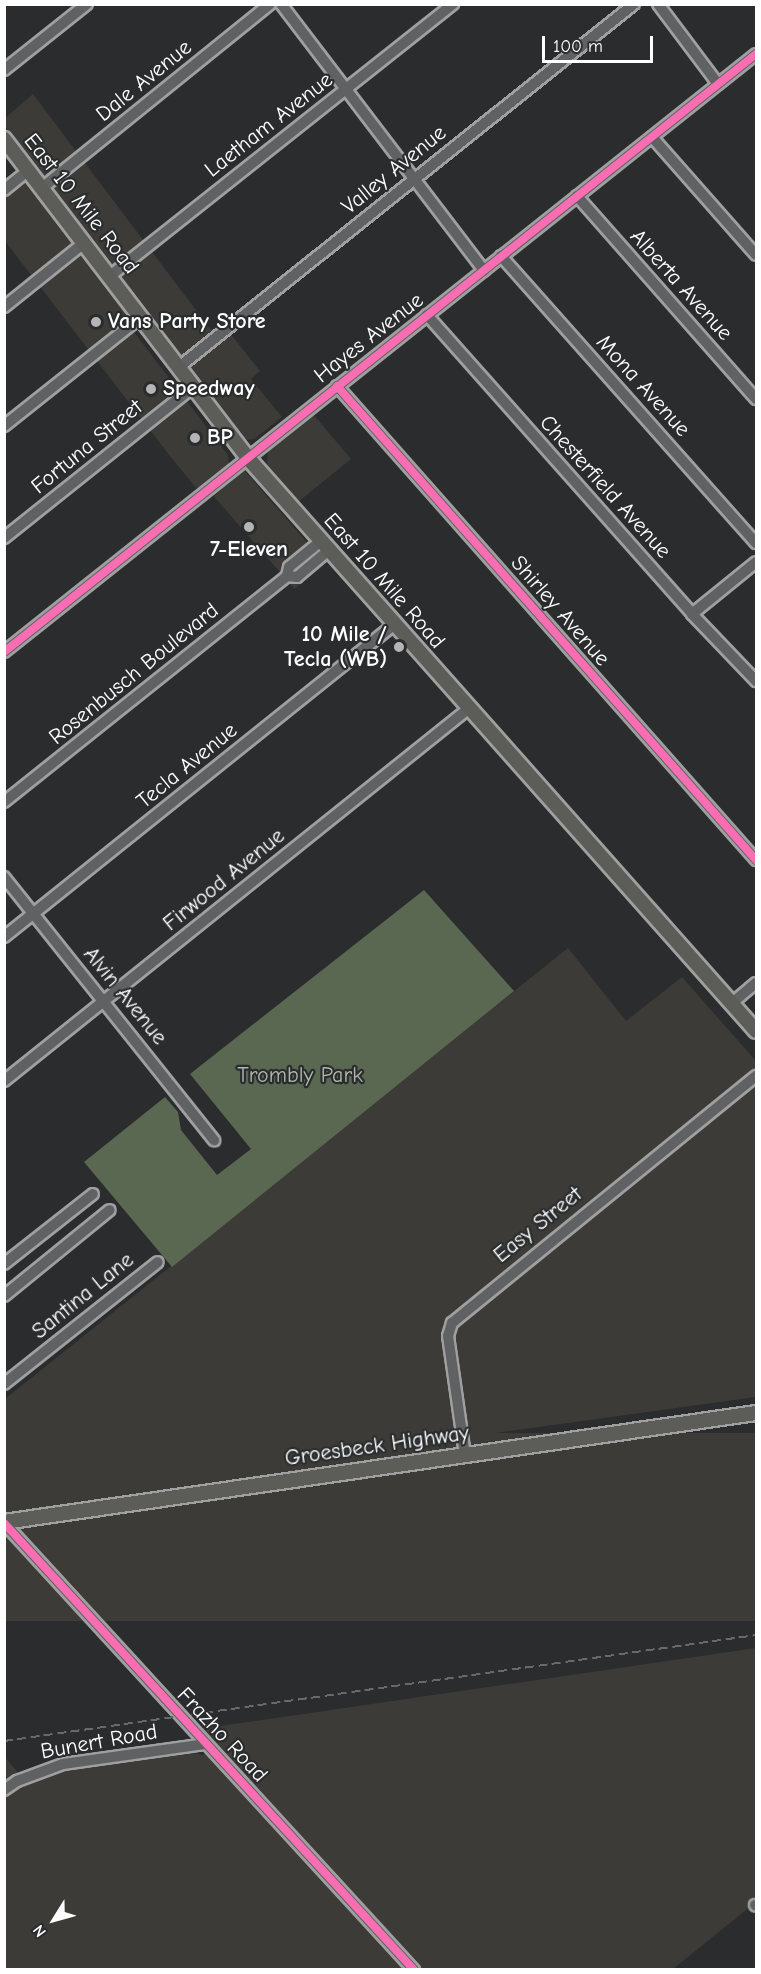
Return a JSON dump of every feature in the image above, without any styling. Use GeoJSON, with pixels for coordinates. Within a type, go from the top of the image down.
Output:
{"type":"FeatureCollection","features":[{"type":"Feature","properties":{"kind":"main road","name":"East 10 Mile Road"},"geometry":{"type":"LineString","coordinates":[[4,139],[248,457],[468,709],[756,1031]]}},
{"type":"Feature","properties":{"kind":"main road","name":"Groesbeck Highway"},"geometry":{"type":"LineString","coordinates":[[4,1523],[756,1413]]}},
{"type":"Feature","properties":{"kind":"street"},"geometry":{"type":"LineString","coordinates":[[4,70],[87,4]]}},
{"type":"Feature","properties":{"kind":"street","name":"Dale Avenue"},"geometry":{"type":"LineString","coordinates":[[42,188],[270,4]]}},
{"type":"Feature","properties":{"kind":"street"},"geometry":{"type":"LineString","coordinates":[[281,4],[484,270]]}},
{"type":"Feature","properties":{"kind":"street","name":"Laetham Avenue"},"geometry":{"type":"LineString","coordinates":[[110,276],[453,4]]}},
{"type":"Feature","properties":{"kind":"street","name":"Valley Avenue"},"geometry":{"type":"LineString","coordinates":[[179,367],[634,4]]}},
{"type":"Feature","properties":{"kind":"street"},"geometry":{"type":"LineString","coordinates":[[658,4],[718,84]]}},
{"type":"Feature","properties":{"kind":"street","name":"Hayes Avenue"},"geometry":{"type":"LineString","coordinates":[[4,652],[756,54]]}},
{"type":"Feature","properties":{"kind":"street"},"geometry":{"type":"LineString","coordinates":[[652,137],[756,255]]}},
{"type":"Feature","properties":{"kind":"street"},"geometry":{"type":"LineString","coordinates":[[4,190],[29,170]]}},
{"type":"Feature","properties":{"kind":"street","name":"Alberta Avenue"},"geometry":{"type":"LineString","coordinates":[[577,196],[756,399]]}},
{"type":"Feature","properties":{"kind":"street"},"geometry":{"type":"LineString","coordinates":[[4,307],[84,243]]}},
{"type":"Feature","properties":{"kind":"street","name":"Mona Avenue"},"geometry":{"type":"LineString","coordinates":[[501,256],[756,543]]}},
{"type":"Feature","properties":{"kind":"street","name":"Chesterfield Avenue"},"geometry":{"type":"LineString","coordinates":[[427,315],[692,614],[756,681]]}},
{"type":"Feature","properties":{"kind":"street"},"geometry":{"type":"LineString","coordinates":[[4,426],[141,317]]}},
{"type":"Feature","properties":{"kind":"street","name":"Shirley Avenue"},"geometry":{"type":"LineString","coordinates":[[337,386],[756,860]]}},
{"type":"Feature","properties":{"kind":"street","name":"Fortuna Street"},"geometry":{"type":"LineString","coordinates":[[4,538],[193,387]]}},
{"type":"Feature","properties":{"kind":"street","name":"Rosenbusch Boulevard"},"geometry":{"type":"LineString","coordinates":[[4,802],[287,576],[297,577],[325,546]]}},
{"type":"Feature","properties":{"kind":"street"},"geometry":{"type":"LineString","coordinates":[[692,614],[756,562]]}},
{"type":"Feature","properties":{"kind":"street","name":"Tecla Avenue"},"geometry":{"type":"LineString","coordinates":[[4,937],[394,625]]}},
{"type":"Feature","properties":{"kind":"street","name":"Firwood Avenue"},"geometry":{"type":"LineString","coordinates":[[4,1081],[468,709]]}},
{"type":"Feature","properties":{"kind":"street","name":"Alvin Avenue"},"geometry":{"type":"LineString","coordinates":[[4,877],[214,1140]]}},
{"type":"Feature","properties":{"kind":"street"},"geometry":{"type":"LineString","coordinates":[[732,1003],[756,983]]}},
{"type":"Feature","properties":{"kind":"street","name":"Easy Street"},"geometry":{"type":"LineString","coordinates":[[465,1455],[448,1335],[452,1323],[756,1076]]}},
{"type":"Feature","properties":{"kind":"street"},"geometry":{"type":"LineString","coordinates":[[4,1264],[93,1194]]}},
{"type":"Feature","properties":{"kind":"street"},"geometry":{"type":"LineString","coordinates":[[4,1296],[110,1210]]}},
{"type":"Feature","properties":{"kind":"street","name":"Santina Lane"},"geometry":{"type":"LineString","coordinates":[[4,1384],[158,1262]]}},
{"type":"Feature","properties":{"kind":"street","name":"Frazho Road"},"geometry":{"type":"LineString","coordinates":[[4,1523],[414,1970]]}},
{"type":"Feature","properties":{"kind":"street","name":"Bunert Road"},"geometry":{"type":"LineString","coordinates":[[4,1790],[17,1781],[63,1764],[205,1744]]}},
{"type":"Feature","properties":{"kind":"shaded area"},"geometry":{"type":"Polygon","coordinates":[[[33,94],[211,330],[222,323],[260,371],[251,379],[282,417],[254,439],[245,440],[5,129],[5,118],[33,94]]]}},
{"type":"Feature","properties":{"kind":"shaded area"},"geometry":{"type":"Polygon","coordinates":[[[27,179],[125,313],[124,319],[228,455],[229,465],[202,486],[196,488],[170,456],[5,241],[5,198],[27,179]]]}},
{"type":"Feature","properties":{"kind":"shaded area"},"geometry":{"type":"Polygon","coordinates":[[[313,414],[351,459],[298,502],[267,464],[268,449],[313,414]]]}},
{"type":"Feature","properties":{"kind":"shaded area"},"geometry":{"type":"Polygon","coordinates":[[[244,470],[325,563],[295,589],[214,496],[244,470]]]}},
{"type":"Feature","properties":{"kind":"shaded area"},"geometry":{"type":"Polygon","coordinates":[[[568,948],[626,1021],[682,977],[756,1061],[756,1397],[5,1501],[5,1399],[568,948]]]}},
{"type":"Feature","properties":{"kind":"shaded area"},"geometry":{"type":"Polygon","coordinates":[[[4,1433],[756,1433],[756,1621],[4,1621],[4,1433]]]}},
{"type":"Feature","properties":{"kind":"shaded area"},"geometry":{"type":"Polygon","coordinates":[[[756,1648],[756,1902],[673,1969],[5,1969],[4,1756],[27,1783],[61,1771],[188,1752],[203,1755],[215,1745],[200,1729],[756,1648]]]}},
{"type":"Feature","properties":{"kind":"green space","name":"Trombly Park"},"geometry":{"type":"Polygon","coordinates":[[[424,890],[514,991],[172,1267],[84,1162],[165,1097],[178,1112],[181,1130],[217,1175],[251,1149],[190,1074],[424,890]]]}},
{"type":"Feature","properties":{"kind":"railway"},"geometry":{"type":"LineString","coordinates":[[4,1741],[756,1635]]}},
{"type":"Feature","properties":{"kind":"cycle path"},"geometry":{"type":"LineString","coordinates":[[4,652],[756,54]]}},
{"type":"Feature","properties":{"kind":"cycle path"},"geometry":{"type":"LineString","coordinates":[[337,386],[756,860]]}},
{"type":"Feature","properties":{"kind":"cycle path"},"geometry":{"type":"LineString","coordinates":[[4,1523],[414,1970]]}},
{"type":"Feature","properties":{"kind":"place","name":"Vans Party Store"},"geometry":{"type":"Point","coordinates":[96,322]}},
{"type":"Feature","properties":{"kind":"place","name":"Speedway"},"geometry":{"type":"Point","coordinates":[151,389]}},
{"type":"Feature","properties":{"kind":"place","name":"BP"},"geometry":{"type":"Point","coordinates":[195,438]}},
{"type":"Feature","properties":{"kind":"place","name":"7-Eleven"},"geometry":{"type":"Point","coordinates":[249,527]}},
{"type":"Feature","properties":{"kind":"place","name":"10 Mile / Tecla (WB)"},"geometry":{"type":"Point","coordinates":[399,647]}}]}
